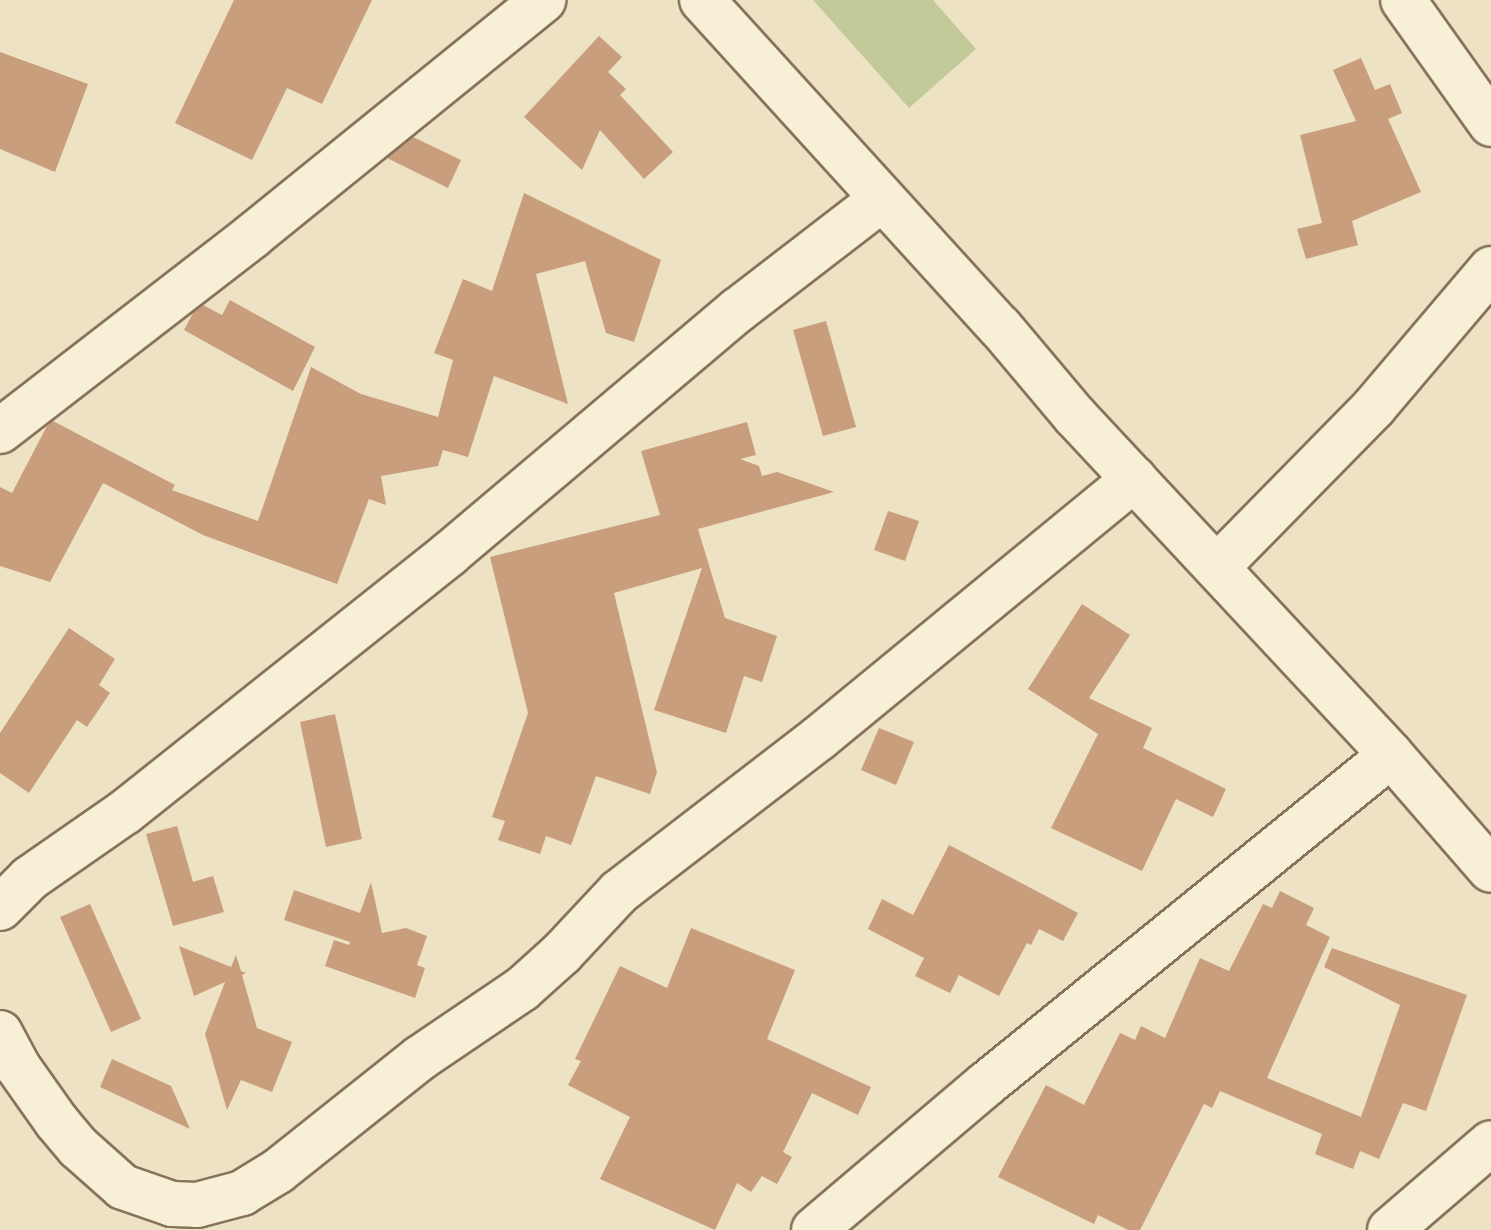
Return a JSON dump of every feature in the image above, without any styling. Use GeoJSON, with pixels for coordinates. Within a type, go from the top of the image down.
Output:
{"type":"FeatureCollection","features":[{"type":"Feature","properties":{"kind":"street"},"geometry":{"type":"LineString","coordinates":[[0,431],[265,227],[543,0]]}},
{"type":"Feature","properties":{"kind":"street"},"geometry":{"type":"LineString","coordinates":[[702,0],[1134,479],[1391,755],[1491,870]]}},
{"type":"Feature","properties":{"kind":"street"},"geometry":{"type":"LineString","coordinates":[[1421,7],[1491,124]]}},
{"type":"Feature","properties":{"kind":"street"},"geometry":{"type":"LineString","coordinates":[[0,908],[30,878],[125,812],[449,554],[738,310],[882,199]]}},
{"type":"Feature","properties":{"kind":"street"},"geometry":{"type":"LineString","coordinates":[[1218,566],[1374,407],[1491,269]]}},
{"type":"Feature","properties":{"kind":"street"},"geometry":{"type":"LineString","coordinates":[[0,1033],[18,1067],[57,1122],[78,1147],[123,1187],[172,1204],[197,1205],[242,1193],[278,1171],[420,1058],[522,989],[562,953],[619,892],[819,738],[1134,479]]}},
{"type":"Feature","properties":{"kind":"street"},"geometry":{"type":"LineString","coordinates":[[814,1230],[985,1085],[1391,755]]}},
{"type":"Feature","properties":{"kind":"street"},"geometry":{"type":"LineString","coordinates":[[1390,1230],[1491,1143]]}},
{"type":"Feature","properties":{"kind":"green space"},"geometry":{"type":"Polygon","coordinates":[[[813,0],[933,0],[976,49],[909,108],[813,0]]]}},
{"type":"Feature","properties":{"kind":"building"},"geometry":{"type":"Polygon","coordinates":[[[234,0],[372,0],[322,104],[287,88],[252,160],[175,123],[234,0]]]}},
{"type":"Feature","properties":{"kind":"building"},"geometry":{"type":"Polygon","coordinates":[[[599,36],[622,57],[608,72],[626,89],[620,95],[673,152],[644,179],[600,130],[582,170],[524,117],[599,36]]]}},
{"type":"Feature","properties":{"kind":"building"},"geometry":{"type":"Polygon","coordinates":[[[0,52],[88,84],[55,172],[0,149],[0,52]]]}},
{"type":"Feature","properties":{"kind":"building"},"geometry":{"type":"Polygon","coordinates":[[[1361,58],[1375,90],[1390,84],[1402,113],[1388,119],[1421,192],[1352,221],[1358,245],[1306,259],[1297,229],[1322,223],[1300,135],[1356,121],[1333,70],[1361,58]]]}},
{"type":"Feature","properties":{"kind":"building"},"geometry":{"type":"Polygon","coordinates":[[[413,137],[461,160],[448,188],[387,158],[413,137]]]}},
{"type":"Feature","properties":{"kind":"building"},"geometry":{"type":"Polygon","coordinates":[[[524,193],[661,260],[634,342],[606,333],[585,261],[536,274],[568,404],[494,376],[468,457],[443,450],[438,466],[381,476],[386,505],[369,499],[337,584],[203,535],[103,483],[50,582],[0,566],[0,487],[12,493],[47,426],[53,421],[175,485],[172,490],[258,521],[311,367],[361,394],[438,417],[453,360],[434,353],[463,279],[492,291],[524,193]]]}},
{"type":"Feature","properties":{"kind":"building"},"geometry":{"type":"Polygon","coordinates":[[[230,300],[315,347],[293,391],[184,330],[193,313],[203,305],[222,315],[230,300]]]}},
{"type":"Feature","properties":{"kind":"building"},"geometry":{"type":"Polygon","coordinates":[[[826,321],[856,427],[823,436],[793,330],[826,321]]]}},
{"type":"Feature","properties":{"kind":"building"},"geometry":{"type":"Polygon","coordinates":[[[747,422],[756,455],[740,459],[759,466],[762,476],[777,472],[834,492],[698,529],[725,618],[777,636],[762,682],[744,676],[726,733],[654,710],[702,568],[614,593],[657,772],[650,794],[596,776],[571,845],[546,836],[540,854],[498,840],[505,821],[492,817],[528,713],[490,557],[660,515],[641,451],[747,422]]]}},
{"type":"Feature","properties":{"kind":"building"},"geometry":{"type":"Polygon","coordinates":[[[888,511],[919,521],[905,561],[874,550],[888,511]]]}},
{"type":"Feature","properties":{"kind":"building"},"geometry":{"type":"Polygon","coordinates":[[[1082,604],[1130,635],[1089,698],[1152,728],[1143,748],[1226,789],[1213,817],[1176,799],[1142,871],[1051,828],[1098,734],[1028,689],[1082,604]]]}},
{"type":"Feature","properties":{"kind":"building"},"geometry":{"type":"Polygon","coordinates":[[[69,628],[115,659],[99,685],[110,693],[87,727],[77,720],[29,793],[0,773],[0,733],[69,628]]]}},
{"type":"Feature","properties":{"kind":"building"},"geometry":{"type":"Polygon","coordinates":[[[335,714],[362,839],[326,847],[300,722],[335,714]]]}},
{"type":"Feature","properties":{"kind":"building"},"geometry":{"type":"Polygon","coordinates":[[[879,728],[914,742],[896,785],[861,770],[879,728]]]}},
{"type":"Feature","properties":{"kind":"building"},"geometry":{"type":"Polygon","coordinates":[[[177,826],[193,882],[213,876],[224,912],[173,926],[146,834],[177,826]]]}},
{"type":"Feature","properties":{"kind":"building"},"geometry":{"type":"Polygon","coordinates":[[[949,845],[1078,913],[1063,941],[1039,929],[1031,945],[1027,943],[999,996],[959,975],[950,993],[915,976],[924,958],[868,929],[882,899],[913,915],[949,845]]]}},
{"type":"Feature","properties":{"kind":"building"},"geometry":{"type":"Polygon","coordinates":[[[371,882],[382,933],[406,928],[427,936],[417,965],[425,968],[415,998],[325,966],[334,940],[349,945],[350,942],[284,920],[294,890],[360,913],[371,882]]]}},
{"type":"Feature","properties":{"kind":"building"},"geometry":{"type":"Polygon","coordinates":[[[1280,891],[1314,908],[1306,925],[1330,937],[1267,1078],[1361,1117],[1400,1005],[1324,967],[1332,948],[1467,995],[1426,1111],[1403,1103],[1379,1159],[1360,1151],[1353,1169],[1315,1154],[1322,1134],[1220,1091],[1212,1108],[1204,1104],[1140,1230],[1128,1230],[1098,1215],[1094,1224],[998,1177],[1046,1085],[1084,1105],[1120,1033],[1135,1040],[1141,1026],[1165,1038],[1200,958],[1229,971],[1263,904],[1272,908],[1280,891]]]}},
{"type":"Feature","properties":{"kind":"building"},"geometry":{"type":"Polygon","coordinates":[[[90,904],[141,1019],[111,1032],[60,917],[90,904]]]}},
{"type":"Feature","properties":{"kind":"building"},"geometry":{"type":"Polygon","coordinates":[[[691,928],[795,970],[767,1039],[871,1087],[858,1115],[812,1093],[783,1152],[792,1157],[777,1184],[762,1176],[751,1192],[737,1183],[715,1230],[600,1179],[630,1117],[568,1085],[581,1061],[575,1059],[620,966],[667,988],[691,928]]]}},
{"type":"Feature","properties":{"kind":"building"},"geometry":{"type":"Polygon","coordinates":[[[179,946],[231,967],[236,955],[241,971],[246,973],[242,975],[257,1028],[292,1042],[272,1092],[241,1080],[227,1110],[205,1034],[225,982],[194,996],[179,946]]]}},
{"type":"Feature","properties":{"kind":"building"},"geometry":{"type":"Polygon","coordinates":[[[112,1059],[171,1086],[190,1129],[100,1087],[112,1059]]]}}]}
